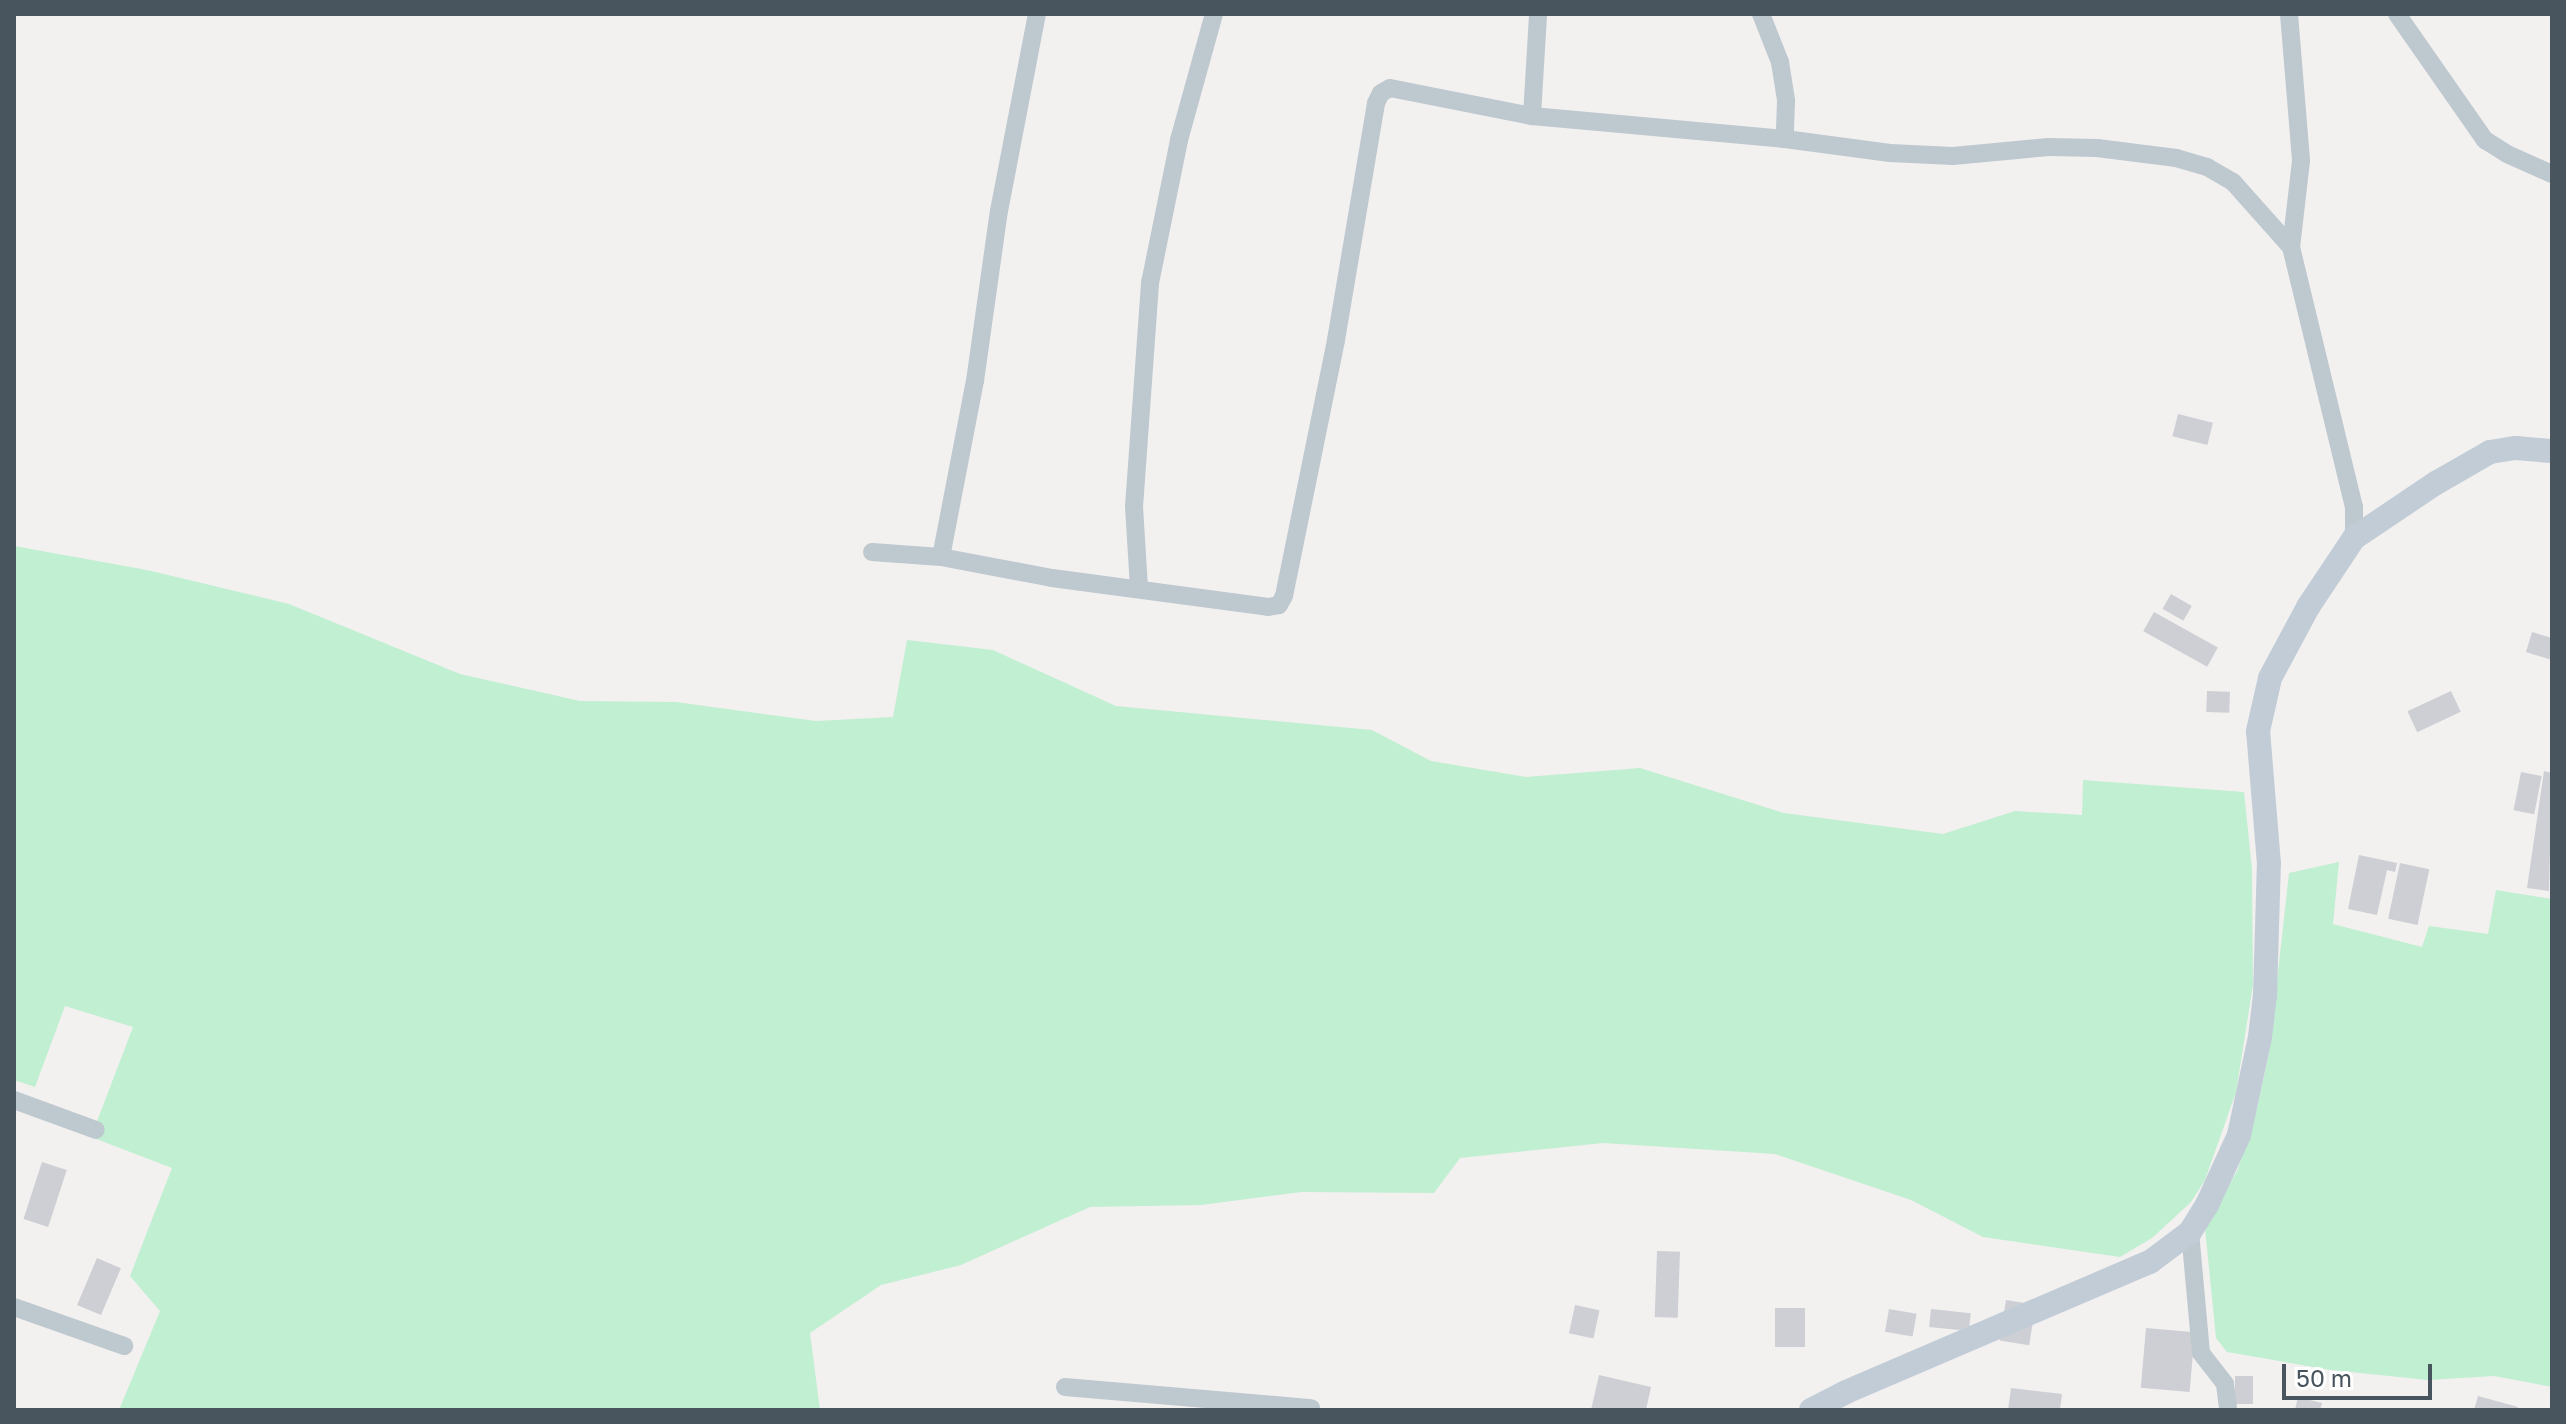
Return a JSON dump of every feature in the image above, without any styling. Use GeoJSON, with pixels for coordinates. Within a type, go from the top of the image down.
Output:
{"type":"FeatureCollection","features":[{"type":"Feature","properties":{"kind":"street"},"geometry":{"type":"LineString","coordinates":[[941,557],[975,381],[999,211],[1037,14]]}},
{"type":"Feature","properties":{"kind":"street"},"geometry":{"type":"LineString","coordinates":[[1139,588],[1134,507],[1150,283],[1179,140],[1214,14]]}},
{"type":"Feature","properties":{"kind":"street"},"geometry":{"type":"LineString","coordinates":[[1532,116],[1538,14]]}},
{"type":"Feature","properties":{"kind":"street"},"geometry":{"type":"LineString","coordinates":[[1761,14],[1780,62],[1786,101],[1785,139]]}},
{"type":"Feature","properties":{"kind":"street"},"geometry":{"type":"LineString","coordinates":[[2289,14],[2301,161],[2291,247],[2354,507],[2354,538]]}},
{"type":"Feature","properties":{"kind":"street"},"geometry":{"type":"LineString","coordinates":[[2397,14],[2485,140],[2507,154],[2552,174]]}},
{"type":"Feature","properties":{"kind":"street"},"geometry":{"type":"LineString","coordinates":[[872,552],[941,557],[1052,578],[1268,607],[1279,605],[1284,596],[1381,93],[1390,88],[1532,116],[1785,139],[1890,153],[1953,156],[2049,147],[2097,148],[2176,158],[2207,167],[2233,182],[2291,247]]}},
{"type":"Feature","properties":{"kind":"street"},"geometry":{"type":"LineString","coordinates":[[1811,1410],[1846,1392],[2150,1262],[2190,1232],[2207,1205],[2239,1135],[2260,1037],[2265,995],[2269,864],[2258,731],[2270,678],[2285,648],[2354,538],[2436,483],[2490,452],[2516,448],[2552,451]]}},
{"type":"Feature","properties":{"kind":"street"},"geometry":{"type":"LineString","coordinates":[[14,1100],[96,1130]]}},
{"type":"Feature","properties":{"kind":"street"},"geometry":{"type":"LineString","coordinates":[[2190,1232],[2201,1353],[2225,1384],[2228,1410]]}},
{"type":"Feature","properties":{"kind":"street"},"geometry":{"type":"LineString","coordinates":[[14,1307],[124,1346]]}},
{"type":"Feature","properties":{"kind":"street"},"geometry":{"type":"LineString","coordinates":[[1065,1387],[1162,1403],[1311,1408]]}},
{"type":"Feature","properties":{"kind":"green space"},"geometry":{"type":"Polygon","coordinates":[[[14,546],[147,570],[289,604],[460,674],[580,701],[676,702],[816,721],[893,717],[907,640],[993,650],[1116,706],[1372,730],[1431,761],[1526,777],[1640,768],[1784,813],[1943,834],[2015,811],[2082,815],[2083,780],[2244,792],[2252,869],[2253,985],[2236,1092],[2205,1180],[2191,1202],[2152,1238],[2120,1257],[1983,1237],[1911,1200],[1775,1154],[1603,1143],[1460,1158],[1434,1193],[1302,1192],[1201,1205],[1090,1207],[961,1265],[881,1285],[810,1333],[820,1410],[119,1410],[160,1311],[130,1276],[172,1168],[91,1137],[133,1027],[65,1006],[35,1087],[14,1080],[14,546]]]}},
{"type":"Feature","properties":{"kind":"green space"},"geometry":{"type":"Polygon","coordinates":[[[2339,862],[2333,924],[2422,947],[2429,926],[2488,934],[2496,890],[2552,899],[2552,1387],[2494,1376],[2428,1380],[2331,1370],[2227,1352],[2216,1338],[2205,1228],[2238,1169],[2257,1108],[2269,1053],[2289,873],[2339,862]]]}},
{"type":"Feature","properties":{"kind":"building"},"geometry":{"type":"Polygon","coordinates":[[[2178,414],[2213,423],[2207,445],[2172,436],[2178,414]]]}},
{"type":"Feature","properties":{"kind":"building"},"geometry":{"type":"Polygon","coordinates":[[[2171,594],[2192,606],[2183,621],[2162,609],[2171,594]]]}},
{"type":"Feature","properties":{"kind":"building"},"geometry":{"type":"Polygon","coordinates":[[[2154,612],[2218,647],[2207,667],[2143,631],[2154,612]]]}},
{"type":"Feature","properties":{"kind":"building"},"geometry":{"type":"Polygon","coordinates":[[[2532,632],[2552,638],[2552,660],[2526,652],[2532,632]]]}},
{"type":"Feature","properties":{"kind":"building"},"geometry":{"type":"Polygon","coordinates":[[[2207,691],[2230,692],[2229,713],[2206,712],[2207,691]]]}},
{"type":"Feature","properties":{"kind":"building"},"geometry":{"type":"Polygon","coordinates":[[[2451,691],[2461,712],[2417,732],[2407,711],[2451,691]]]}},
{"type":"Feature","properties":{"kind":"building"},"geometry":{"type":"Polygon","coordinates":[[[2544,771],[2552,773],[2549,891],[2527,888],[2544,771]]]}},
{"type":"Feature","properties":{"kind":"building"},"geometry":{"type":"Polygon","coordinates":[[[2521,772],[2542,776],[2534,814],[2514,810],[2521,772]]]}},
{"type":"Feature","properties":{"kind":"building"},"geometry":{"type":"Polygon","coordinates":[[[2359,855],[2397,863],[2395,872],[2387,870],[2377,915],[2348,909],[2359,855]]]}},
{"type":"Feature","properties":{"kind":"building"},"geometry":{"type":"Polygon","coordinates":[[[2400,863],[2429,869],[2417,925],[2388,919],[2400,863]]]}},
{"type":"Feature","properties":{"kind":"building"},"geometry":{"type":"Polygon","coordinates":[[[42,1162],[67,1170],[48,1227],[23,1219],[42,1162]]]}},
{"type":"Feature","properties":{"kind":"building"},"geometry":{"type":"Polygon","coordinates":[[[1657,1251],[1680,1252],[1678,1318],[1655,1317],[1657,1251]]]}},
{"type":"Feature","properties":{"kind":"building"},"geometry":{"type":"Polygon","coordinates":[[[97,1258],[121,1268],[101,1315],[77,1305],[97,1258]]]}},
{"type":"Feature","properties":{"kind":"building"},"geometry":{"type":"Polygon","coordinates":[[[2006,1300],[2036,1305],[2029,1345],[2000,1340],[2006,1300]]]}},
{"type":"Feature","properties":{"kind":"building"},"geometry":{"type":"Polygon","coordinates":[[[1575,1305],[1599,1310],[1593,1339],[1569,1333],[1575,1305]]]}},
{"type":"Feature","properties":{"kind":"building"},"geometry":{"type":"Polygon","coordinates":[[[1775,1308],[1805,1308],[1805,1347],[1775,1347],[1775,1308]]]}},
{"type":"Feature","properties":{"kind":"building"},"geometry":{"type":"Polygon","coordinates":[[[1889,1309],[1917,1314],[1913,1337],[1885,1332],[1889,1309]]]}},
{"type":"Feature","properties":{"kind":"building"},"geometry":{"type":"Polygon","coordinates":[[[1931,1309],[1971,1313],[1969,1331],[1929,1327],[1931,1309]]]}},
{"type":"Feature","properties":{"kind":"building"},"geometry":{"type":"Polygon","coordinates":[[[2146,1328],[2195,1332],[2190,1392],[2141,1388],[2146,1328]]]}},
{"type":"Feature","properties":{"kind":"building"},"geometry":{"type":"Polygon","coordinates":[[[1599,1375],[1651,1387],[1646,1410],[1591,1410],[1599,1375]]]}},
{"type":"Feature","properties":{"kind":"building"},"geometry":{"type":"Polygon","coordinates":[[[2235,1376],[2253,1376],[2253,1404],[2235,1404],[2235,1376]]]}},
{"type":"Feature","properties":{"kind":"building"},"geometry":{"type":"Polygon","coordinates":[[[2011,1388],[2062,1394],[2060,1410],[2008,1410],[2011,1388]]]}},
{"type":"Feature","properties":{"kind":"building"},"geometry":{"type":"Polygon","coordinates":[[[2478,1396],[2518,1407],[2517,1410],[2474,1410],[2478,1396]]]}},
{"type":"Feature","properties":{"kind":"building"},"geometry":{"type":"Polygon","coordinates":[[[2298,1397],[2322,1403],[2320,1410],[2295,1410],[2298,1397]]]}}]}
